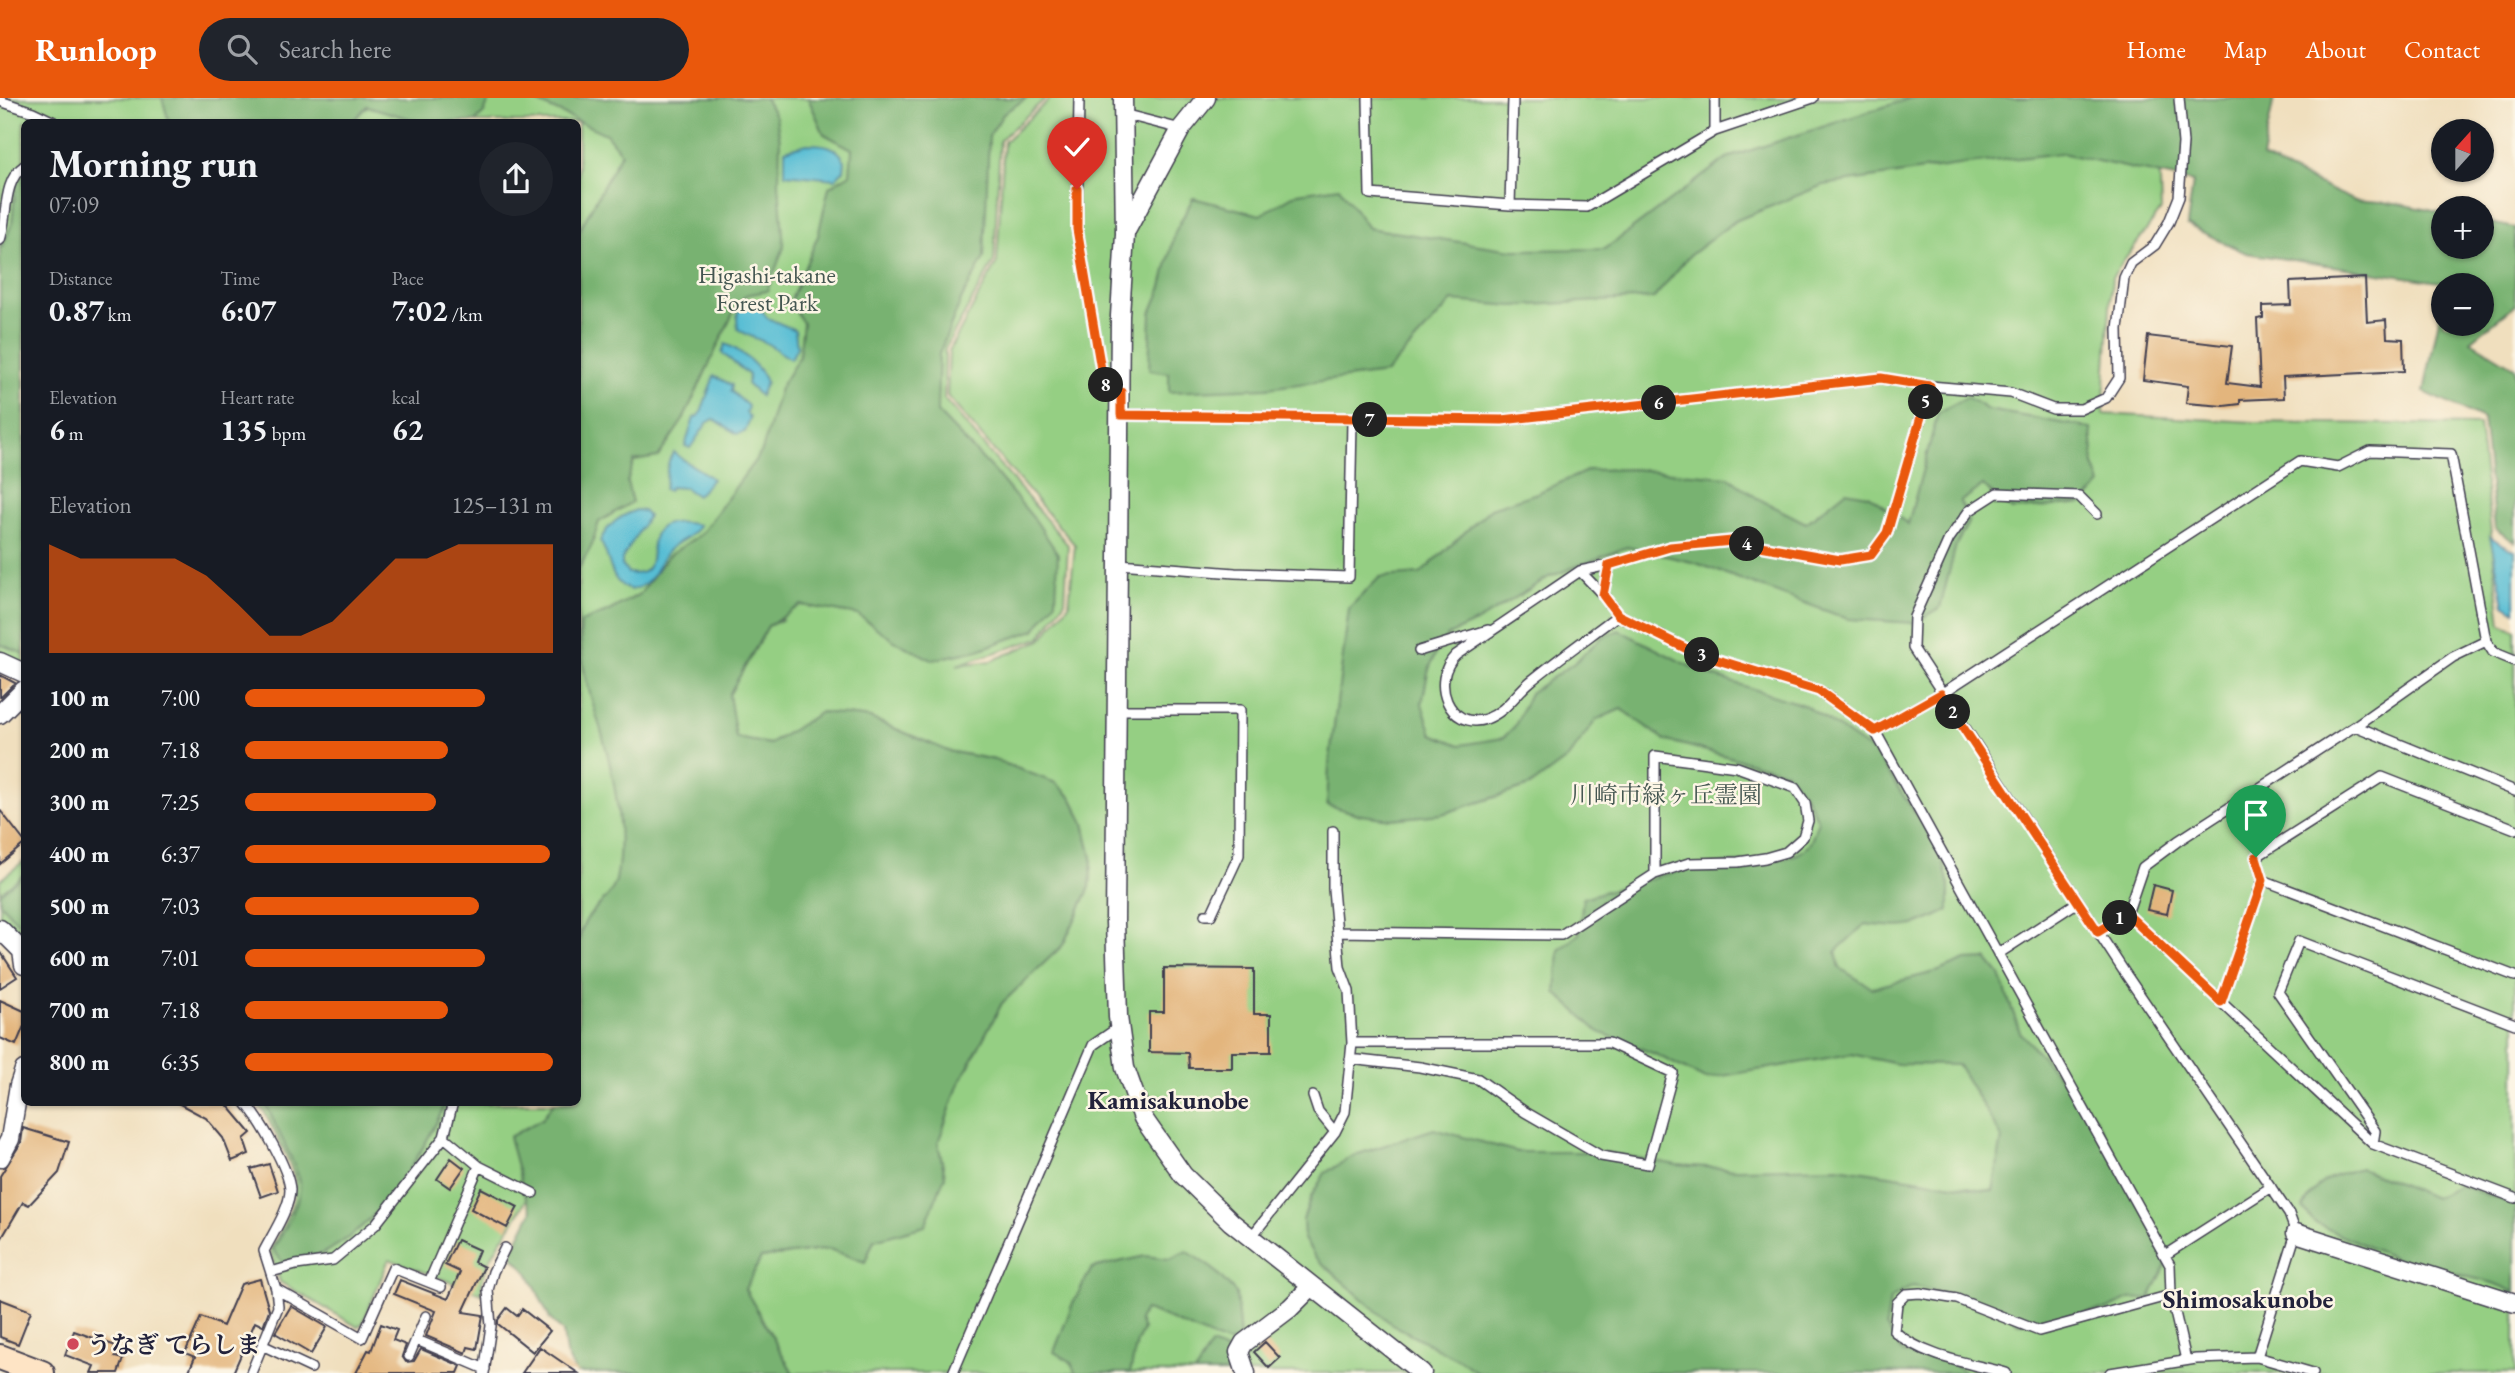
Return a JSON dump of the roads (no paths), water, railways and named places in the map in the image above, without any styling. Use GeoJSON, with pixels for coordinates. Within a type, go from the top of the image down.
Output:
{"type":"FeatureCollection","features":[{"type":"Feature","properties":{"kind":"street"},"geometry":{"type":"LineString","coordinates":[[1125,234],[1158,167],[1181,129],[1206,98]]}},
{"type":"Feature","properties":{"kind":"street"},"geometry":{"type":"LineString","coordinates":[[1123,106],[1125,234],[1120,316],[1115,922],[1119,1027],[1125,1068],[1143,1118],[1183,1175],[1231,1222],[1422,1373]]}},
{"type":"Feature","properties":{"kind":"street"},"geometry":{"type":"LineString","coordinates":[[0,662],[21,672]]}},
{"type":"Feature","properties":{"kind":"street"},"geometry":{"type":"LineString","coordinates":[[0,714],[21,693]]}},
{"type":"Feature","properties":{"kind":"street"},"geometry":{"type":"LineString","coordinates":[[0,929],[21,950]]}},
{"type":"Feature","properties":{"kind":"street"},"geometry":{"type":"LineString","coordinates":[[0,1158],[10,1139],[21,1079]]}},
{"type":"Feature","properties":{"kind":"street"},"geometry":{"type":"LineString","coordinates":[[2296,1233],[2515,1303]]}},
{"type":"Feature","properties":{"kind":"street"},"geometry":{"type":"LineString","coordinates":[[1246,1373],[1239,1352],[1244,1343],[1290,1308],[1312,1286]]}},
{"type":"Feature","properties":{"kind":"street"},"geometry":{"type":"LineString","coordinates":[[0,1357],[42,1373]]}},
{"type":"Feature","properties":{"kind":"lane"},"geometry":{"type":"LineString","coordinates":[[1079,98],[1077,229],[1102,375],[1108,387],[1121,392]]}},
{"type":"Feature","properties":{"kind":"lane"},"geometry":{"type":"LineString","coordinates":[[1368,98],[1370,194],[1510,205],[1587,207],[1716,131],[1813,98]]}},
{"type":"Feature","properties":{"kind":"lane"},"geometry":{"type":"LineString","coordinates":[[1510,205],[1513,98]]}},
{"type":"Feature","properties":{"kind":"lane"},"geometry":{"type":"LineString","coordinates":[[1715,98],[1716,131]]}},
{"type":"Feature","properties":{"kind":"lane"},"geometry":{"type":"LineString","coordinates":[[1121,415],[1502,420],[1881,378],[1930,386],[2011,393],[2053,409],[2081,409],[2106,398],[2119,378],[2118,329],[2124,278],[2131,263],[2155,245],[2169,222],[2179,197],[2183,143],[2179,98]]}},
{"type":"Feature","properties":{"kind":"lane"},"geometry":{"type":"LineString","coordinates":[[0,101],[48,119]]}},
{"type":"Feature","properties":{"kind":"lane"},"geometry":{"type":"LineString","coordinates":[[1123,106],[1181,129]]}},
{"type":"Feature","properties":{"kind":"lane"},"geometry":{"type":"LineString","coordinates":[[0,240],[12,181],[21,170]]}},
{"type":"Feature","properties":{"kind":"lane"},"geometry":{"type":"LineString","coordinates":[[1618,615],[1528,683],[1507,707],[1485,719],[1468,719],[1459,715],[1444,697],[1443,676],[1456,655],[1580,571],[1670,547],[1732,541],[1840,560],[1871,555],[1887,533],[1930,386]]}},
{"type":"Feature","properties":{"kind":"lane"},"geometry":{"type":"LineString","coordinates":[[1119,565],[1236,573],[1349,576],[1352,420]]}},
{"type":"Feature","properties":{"kind":"lane"},"geometry":{"type":"LineString","coordinates":[[1875,731],[1941,694],[2300,461],[2338,467],[2370,451],[2451,454],[2486,641],[2493,652],[2515,661]]}},
{"type":"Feature","properties":{"kind":"lane"},"geometry":{"type":"LineString","coordinates":[[2097,514],[2079,496],[1997,493],[1969,511],[1949,539],[1914,617],[1913,648],[2078,902],[2289,1214],[2296,1233],[2258,1357]]}},
{"type":"Feature","properties":{"kind":"lane"},"geometry":{"type":"LineString","coordinates":[[1603,595],[1609,565]]}},
{"type":"Feature","properties":{"kind":"lane"},"geometry":{"type":"LineString","coordinates":[[1580,571],[1618,615],[1695,653],[1819,691],[1875,731],[2170,1265],[2171,1295],[2186,1360]]}},
{"type":"Feature","properties":{"kind":"lane"},"geometry":{"type":"LineString","coordinates":[[1419,651],[1497,628]]}},
{"type":"Feature","properties":{"kind":"lane"},"geometry":{"type":"LineString","coordinates":[[2098,932],[2127,914],[2143,867],[2178,841],[2355,726],[2453,657],[2486,641]]}},
{"type":"Feature","properties":{"kind":"lane"},"geometry":{"type":"LineString","coordinates":[[1117,710],[1240,710],[1238,855],[1212,915],[1205,915]]}},
{"type":"Feature","properties":{"kind":"lane"},"geometry":{"type":"LineString","coordinates":[[2355,726],[2515,791]]}},
{"type":"Feature","properties":{"kind":"lane"},"geometry":{"type":"LineString","coordinates":[[1337,932],[1561,935],[1655,874],[1689,863],[1738,862],[1786,852],[1803,837],[1808,821],[1805,803],[1794,788],[1737,767],[1655,756],[1655,874]]}},
{"type":"Feature","properties":{"kind":"lane"},"geometry":{"type":"LineString","coordinates":[[2221,1002],[2263,880],[2256,857],[2382,777],[2515,829]]}},
{"type":"Feature","properties":{"kind":"lane"},"geometry":{"type":"LineString","coordinates":[[1252,1236],[1335,1132],[1345,1112],[1352,1043],[1349,991],[1340,967],[1333,889],[1334,831]]}},
{"type":"Feature","properties":{"kind":"lane"},"geometry":{"type":"LineString","coordinates":[[2263,880],[2515,976]]}},
{"type":"Feature","properties":{"kind":"lane"},"geometry":{"type":"LineString","coordinates":[[1998,954],[2078,902]]}},
{"type":"Feature","properties":{"kind":"lane"},"geometry":{"type":"LineString","coordinates":[[2127,914],[2373,1144],[2515,1198]]}},
{"type":"Feature","properties":{"kind":"lane"},"geometry":{"type":"LineString","coordinates":[[2373,1144],[2375,1131],[2278,992],[2299,941],[2515,1024]]}},
{"type":"Feature","properties":{"kind":"lane"},"geometry":{"type":"LineString","coordinates":[[953,1373],[1093,1045],[1119,1027]]}},
{"type":"Feature","properties":{"kind":"lane"},"geometry":{"type":"LineString","coordinates":[[1350,1059],[1420,1067],[1478,1079],[1525,1112],[1601,1156],[1648,1164],[1673,1073],[1609,1044],[1352,1043]]}},
{"type":"Feature","properties":{"kind":"lane"},"geometry":{"type":"LineString","coordinates":[[1313,1096],[1318,1111],[1335,1132]]}},
{"type":"Feature","properties":{"kind":"lane"},"geometry":{"type":"LineString","coordinates":[[249,1106],[259,1117],[277,1151],[290,1190],[282,1218],[264,1251],[278,1307],[251,1373]]}},
{"type":"Feature","properties":{"kind":"lane"},"geometry":{"type":"LineString","coordinates":[[271,1272],[296,1265],[333,1260],[375,1225],[444,1137],[452,1106]]}},
{"type":"Feature","properties":{"kind":"lane"},"geometry":{"type":"LineString","coordinates":[[444,1137],[479,1166],[533,1193]]}},
{"type":"Feature","properties":{"kind":"lane"},"geometry":{"type":"LineString","coordinates":[[429,1282],[479,1166]]}},
{"type":"Feature","properties":{"kind":"lane"},"geometry":{"type":"LineString","coordinates":[[2165,1255],[2270,1187]]}},
{"type":"Feature","properties":{"kind":"lane"},"geometry":{"type":"LineString","coordinates":[[417,1340],[484,1371],[491,1326],[488,1290],[493,1272],[505,1248]]}},
{"type":"Feature","properties":{"kind":"lane"},"geometry":{"type":"LineString","coordinates":[[275,1289],[362,1338],[393,1268],[441,1287]]}},
{"type":"Feature","properties":{"kind":"lane"},"geometry":{"type":"LineString","coordinates":[[2006,1373],[1921,1349],[1903,1339],[1894,1331],[1897,1303],[1906,1294],[1920,1293],[1958,1299],[2039,1331],[2171,1295]]}},
{"type":"Feature","properties":{"kind":"lane"},"geometry":{"type":"LineString","coordinates":[[409,1356],[426,1316]]}},
{"type":"Feature","properties":{"kind":"lane"},"geometry":{"type":"LineString","coordinates":[[264,1346],[311,1368]]}},
{"type":"Feature","properties":{"kind":"lane"},"geometry":{"type":"LineString","coordinates":[[2110,1373],[2186,1360],[2258,1357],[2313,1373]]}},
{"type":"Feature","properties":{"kind":"water"},"geometry":{"type":"Polygon","coordinates":[[[807,144],[824,145],[834,149],[845,161],[844,170],[835,179],[785,174],[785,150],[807,144]]]}},
{"type":"Feature","properties":{"kind":"water"},"geometry":{"type":"Polygon","coordinates":[[[743,303],[757,303],[767,318],[795,330],[797,347],[791,359],[738,329],[739,309],[743,303]]]}},
{"type":"Feature","properties":{"kind":"water"},"geometry":{"type":"Polygon","coordinates":[[[725,344],[749,359],[759,370],[766,382],[760,396],[747,384],[749,375],[722,353],[725,344]]]}},
{"type":"Feature","properties":{"kind":"water"},"geometry":{"type":"Polygon","coordinates":[[[714,376],[732,385],[731,391],[748,406],[746,413],[750,418],[745,432],[737,434],[714,419],[707,423],[690,448],[685,446],[694,418],[700,415],[714,376]]]}},
{"type":"Feature","properties":{"kind":"water"},"geometry":{"type":"Polygon","coordinates":[[[674,452],[712,479],[697,496],[685,488],[670,487],[668,491],[664,489],[668,465],[674,452]]]}},
{"type":"Feature","properties":{"kind":"water"},"geometry":{"type":"Polygon","coordinates":[[[636,510],[643,511],[648,516],[622,559],[622,566],[628,573],[642,573],[649,567],[655,535],[662,527],[676,523],[699,525],[693,533],[669,550],[650,579],[631,590],[623,586],[614,575],[600,541],[615,522],[636,510]]]}},
{"type":"Feature","properties":{"kind":"water"},"geometry":{"type":"Polygon","coordinates":[[[2490,537],[2515,551],[2515,611],[2504,604],[2490,537]]]}},
{"type":"Feature","properties":{"kind":"place","name":"うなぎ てらしま"},"geometry":{"type":"Point","coordinates":[73,1344]}},
{"type":"Feature","properties":{"kind":"district","name":"Kamisakunobe"},"geometry":{"type":"Point","coordinates":[1168,1100]}},
{"type":"Feature","properties":{"kind":"district","name":"Shimosakunobe"},"geometry":{"type":"Point","coordinates":[2248,1299]}},
{"type":"Feature","properties":{"kind":"park label","name":"Higashi-takane Forest Park"},"geometry":{"type":"Point","coordinates":[767,288]}},
{"type":"Feature","properties":{"kind":"park label","name":"川崎市緑ヶ丘霊園"},"geometry":{"type":"Point","coordinates":[1666,794]}}]}
